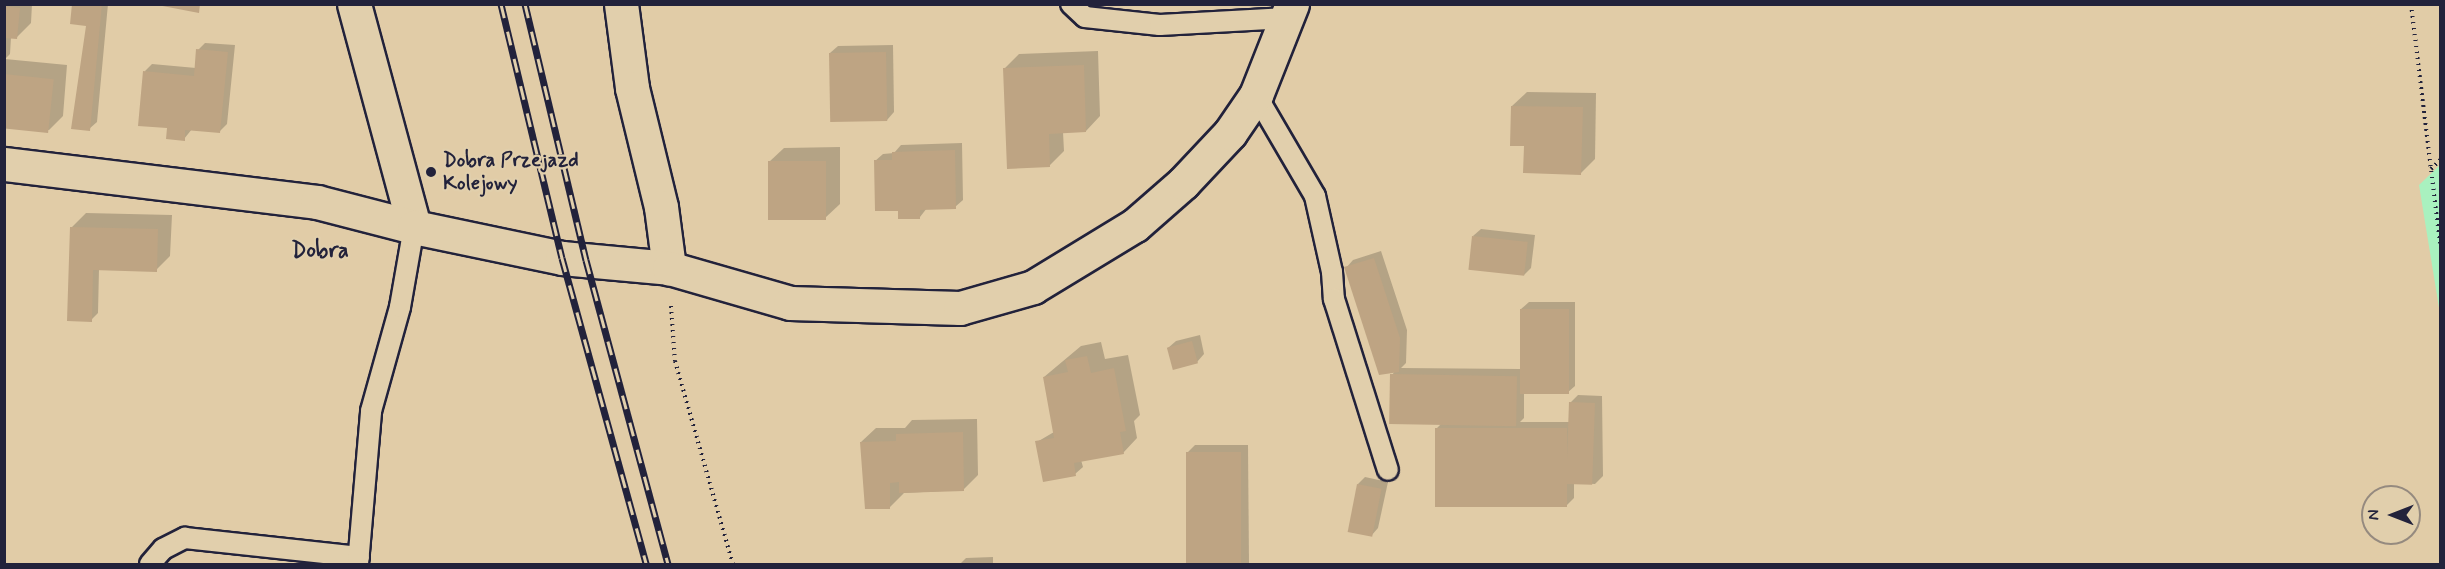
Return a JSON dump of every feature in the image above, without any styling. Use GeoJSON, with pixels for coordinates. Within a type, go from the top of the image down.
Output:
{"type":"FeatureCollection","features":[{"type":"Feature","properties":{"kind":"street"},"geometry":{"type":"LineString","coordinates":[[354,4],[414,227]]}},
{"type":"Feature","properties":{"kind":"street"},"geometry":{"type":"LineString","coordinates":[[621,4],[632,88],[661,207],[669,268]]}},
{"type":"Feature","properties":{"kind":"street"},"geometry":{"type":"LineString","coordinates":[[4,165],[317,202],[414,227],[562,258],[669,268],[790,303],[837,307],[960,308],[1033,287],[1135,225],[1183,183],[1230,133],[1256,95],[1290,11]]}},
{"type":"Feature","properties":{"kind":"lane"},"geometry":{"type":"LineString","coordinates":[[1071,4],[1085,17],[1160,25],[1290,11]]}},
{"type":"Feature","properties":{"kind":"lane"},"geometry":{"type":"LineString","coordinates":[[1256,95],[1315,196],[1332,272],[1334,299],[1388,470]]}},
{"type":"Feature","properties":{"kind":"lane"},"geometry":{"type":"LineString","coordinates":[[150,564],[163,549],[185,538],[358,561],[371,411],[400,307],[414,227]]}},
{"type":"Feature","properties":{"kind":"path"},"geometry":{"type":"LineString","coordinates":[[2411,4],[2440,243]]}},
{"type":"Feature","properties":{"kind":"path"},"geometry":{"type":"LineString","coordinates":[[2431,169],[2440,160]]}},
{"type":"Feature","properties":{"kind":"path"},"geometry":{"type":"LineString","coordinates":[[669,268],[675,361],[733,564]]}},
{"type":"Feature","properties":{"kind":"green space"},"geometry":{"type":"Polygon","coordinates":[[[2440,165],[2440,314],[2419,185],[2440,165]]]}},
{"type":"Feature","properties":{"kind":"building"},"geometry":{"type":"Polygon","coordinates":[[[72,4],[102,4],[90,131],[71,129],[86,26],[70,24],[72,4]]]}},
{"type":"Feature","properties":{"kind":"building"},"geometry":{"type":"Polygon","coordinates":[[[152,4],[200,4],[199,13],[152,4]]]}},
{"type":"Feature","properties":{"kind":"building"},"geometry":{"type":"Polygon","coordinates":[[[4,6],[20,8],[17,39],[4,38],[4,6]]]}},
{"type":"Feature","properties":{"kind":"building"},"geometry":{"type":"Polygon","coordinates":[[[196,49],[228,52],[220,133],[185,130],[185,141],[166,139],[167,128],[138,126],[143,71],[194,76],[196,49]]]}},
{"type":"Feature","properties":{"kind":"building"},"geometry":{"type":"Polygon","coordinates":[[[886,52],[887,121],[830,122],[829,53],[886,52]]]}},
{"type":"Feature","properties":{"kind":"building"},"geometry":{"type":"Polygon","coordinates":[[[1084,65],[1086,132],[1049,134],[1050,167],[1007,169],[1003,68],[1084,65]]]}},
{"type":"Feature","properties":{"kind":"building"},"geometry":{"type":"Polygon","coordinates":[[[4,74],[54,79],[48,133],[4,128],[4,74]]]}},
{"type":"Feature","properties":{"kind":"building"},"geometry":{"type":"Polygon","coordinates":[[[1511,106],[1583,107],[1581,175],[1523,173],[1524,146],[1510,146],[1511,106]]]}},
{"type":"Feature","properties":{"kind":"building"},"geometry":{"type":"Polygon","coordinates":[[[955,150],[956,209],[920,210],[920,219],[898,219],[898,211],[875,211],[874,160],[892,160],[892,152],[955,150]]]}},
{"type":"Feature","properties":{"kind":"building"},"geometry":{"type":"Polygon","coordinates":[[[768,161],[826,161],[826,220],[768,220],[768,161]]]}},
{"type":"Feature","properties":{"kind":"building"},"geometry":{"type":"Polygon","coordinates":[[[70,227],[158,229],[157,272],[93,270],[92,322],[67,321],[70,227]]]}},
{"type":"Feature","properties":{"kind":"building"},"geometry":{"type":"Polygon","coordinates":[[[1472,236],[1528,242],[1524,276],[1468,270],[1472,236]]]}},
{"type":"Feature","properties":{"kind":"building"},"geometry":{"type":"Polygon","coordinates":[[[1374,258],[1400,338],[1399,372],[1379,375],[1344,267],[1374,258]]]}},
{"type":"Feature","properties":{"kind":"building"},"geometry":{"type":"Polygon","coordinates":[[[1520,309],[1569,309],[1569,394],[1520,394],[1520,309]]]}},
{"type":"Feature","properties":{"kind":"building"},"geometry":{"type":"Polygon","coordinates":[[[1192,341],[1198,363],[1173,370],[1167,348],[1192,341]]]}},
{"type":"Feature","properties":{"kind":"building"},"geometry":{"type":"Polygon","coordinates":[[[1087,356],[1091,373],[1114,368],[1126,431],[1120,432],[1124,454],[1074,463],[1076,476],[1043,482],[1035,441],[1054,438],[1043,377],[1068,372],[1065,360],[1087,356]]]}},
{"type":"Feature","properties":{"kind":"building"},"geometry":{"type":"Polygon","coordinates":[[[1390,374],[1517,376],[1516,426],[1389,424],[1390,374]]]}},
{"type":"Feature","properties":{"kind":"building"},"geometry":{"type":"Polygon","coordinates":[[[1569,402],[1595,403],[1592,485],[1566,484],[1569,402]]]}},
{"type":"Feature","properties":{"kind":"building"},"geometry":{"type":"Polygon","coordinates":[[[1435,428],[1567,428],[1567,507],[1435,507],[1435,428]]]}},
{"type":"Feature","properties":{"kind":"building"},"geometry":{"type":"Polygon","coordinates":[[[963,432],[964,491],[899,493],[899,482],[890,483],[890,509],[865,509],[860,442],[896,441],[896,434],[963,432]]]}},
{"type":"Feature","properties":{"kind":"building"},"geometry":{"type":"Polygon","coordinates":[[[1186,452],[1241,452],[1241,564],[1186,564],[1186,452]]]}},
{"type":"Feature","properties":{"kind":"building"},"geometry":{"type":"Polygon","coordinates":[[[1357,484],[1382,489],[1372,537],[1348,532],[1357,484]]]}},
{"type":"Feature","properties":{"kind":"railway"},"geometry":{"type":"LineString","coordinates":[[501,4],[562,258],[646,564]]}},
{"type":"Feature","properties":{"kind":"railway"},"geometry":{"type":"LineString","coordinates":[[525,4],[586,260],[668,564]]}},
{"type":"Feature","properties":{"kind":"place","name":"Dobra Przejazd Kolejowy"},"geometry":{"type":"Point","coordinates":[431,172]}},
{"type":"Feature","properties":{"kind":"district","name":"Dobra"},"geometry":{"type":"Point","coordinates":[320,252]}}]}
